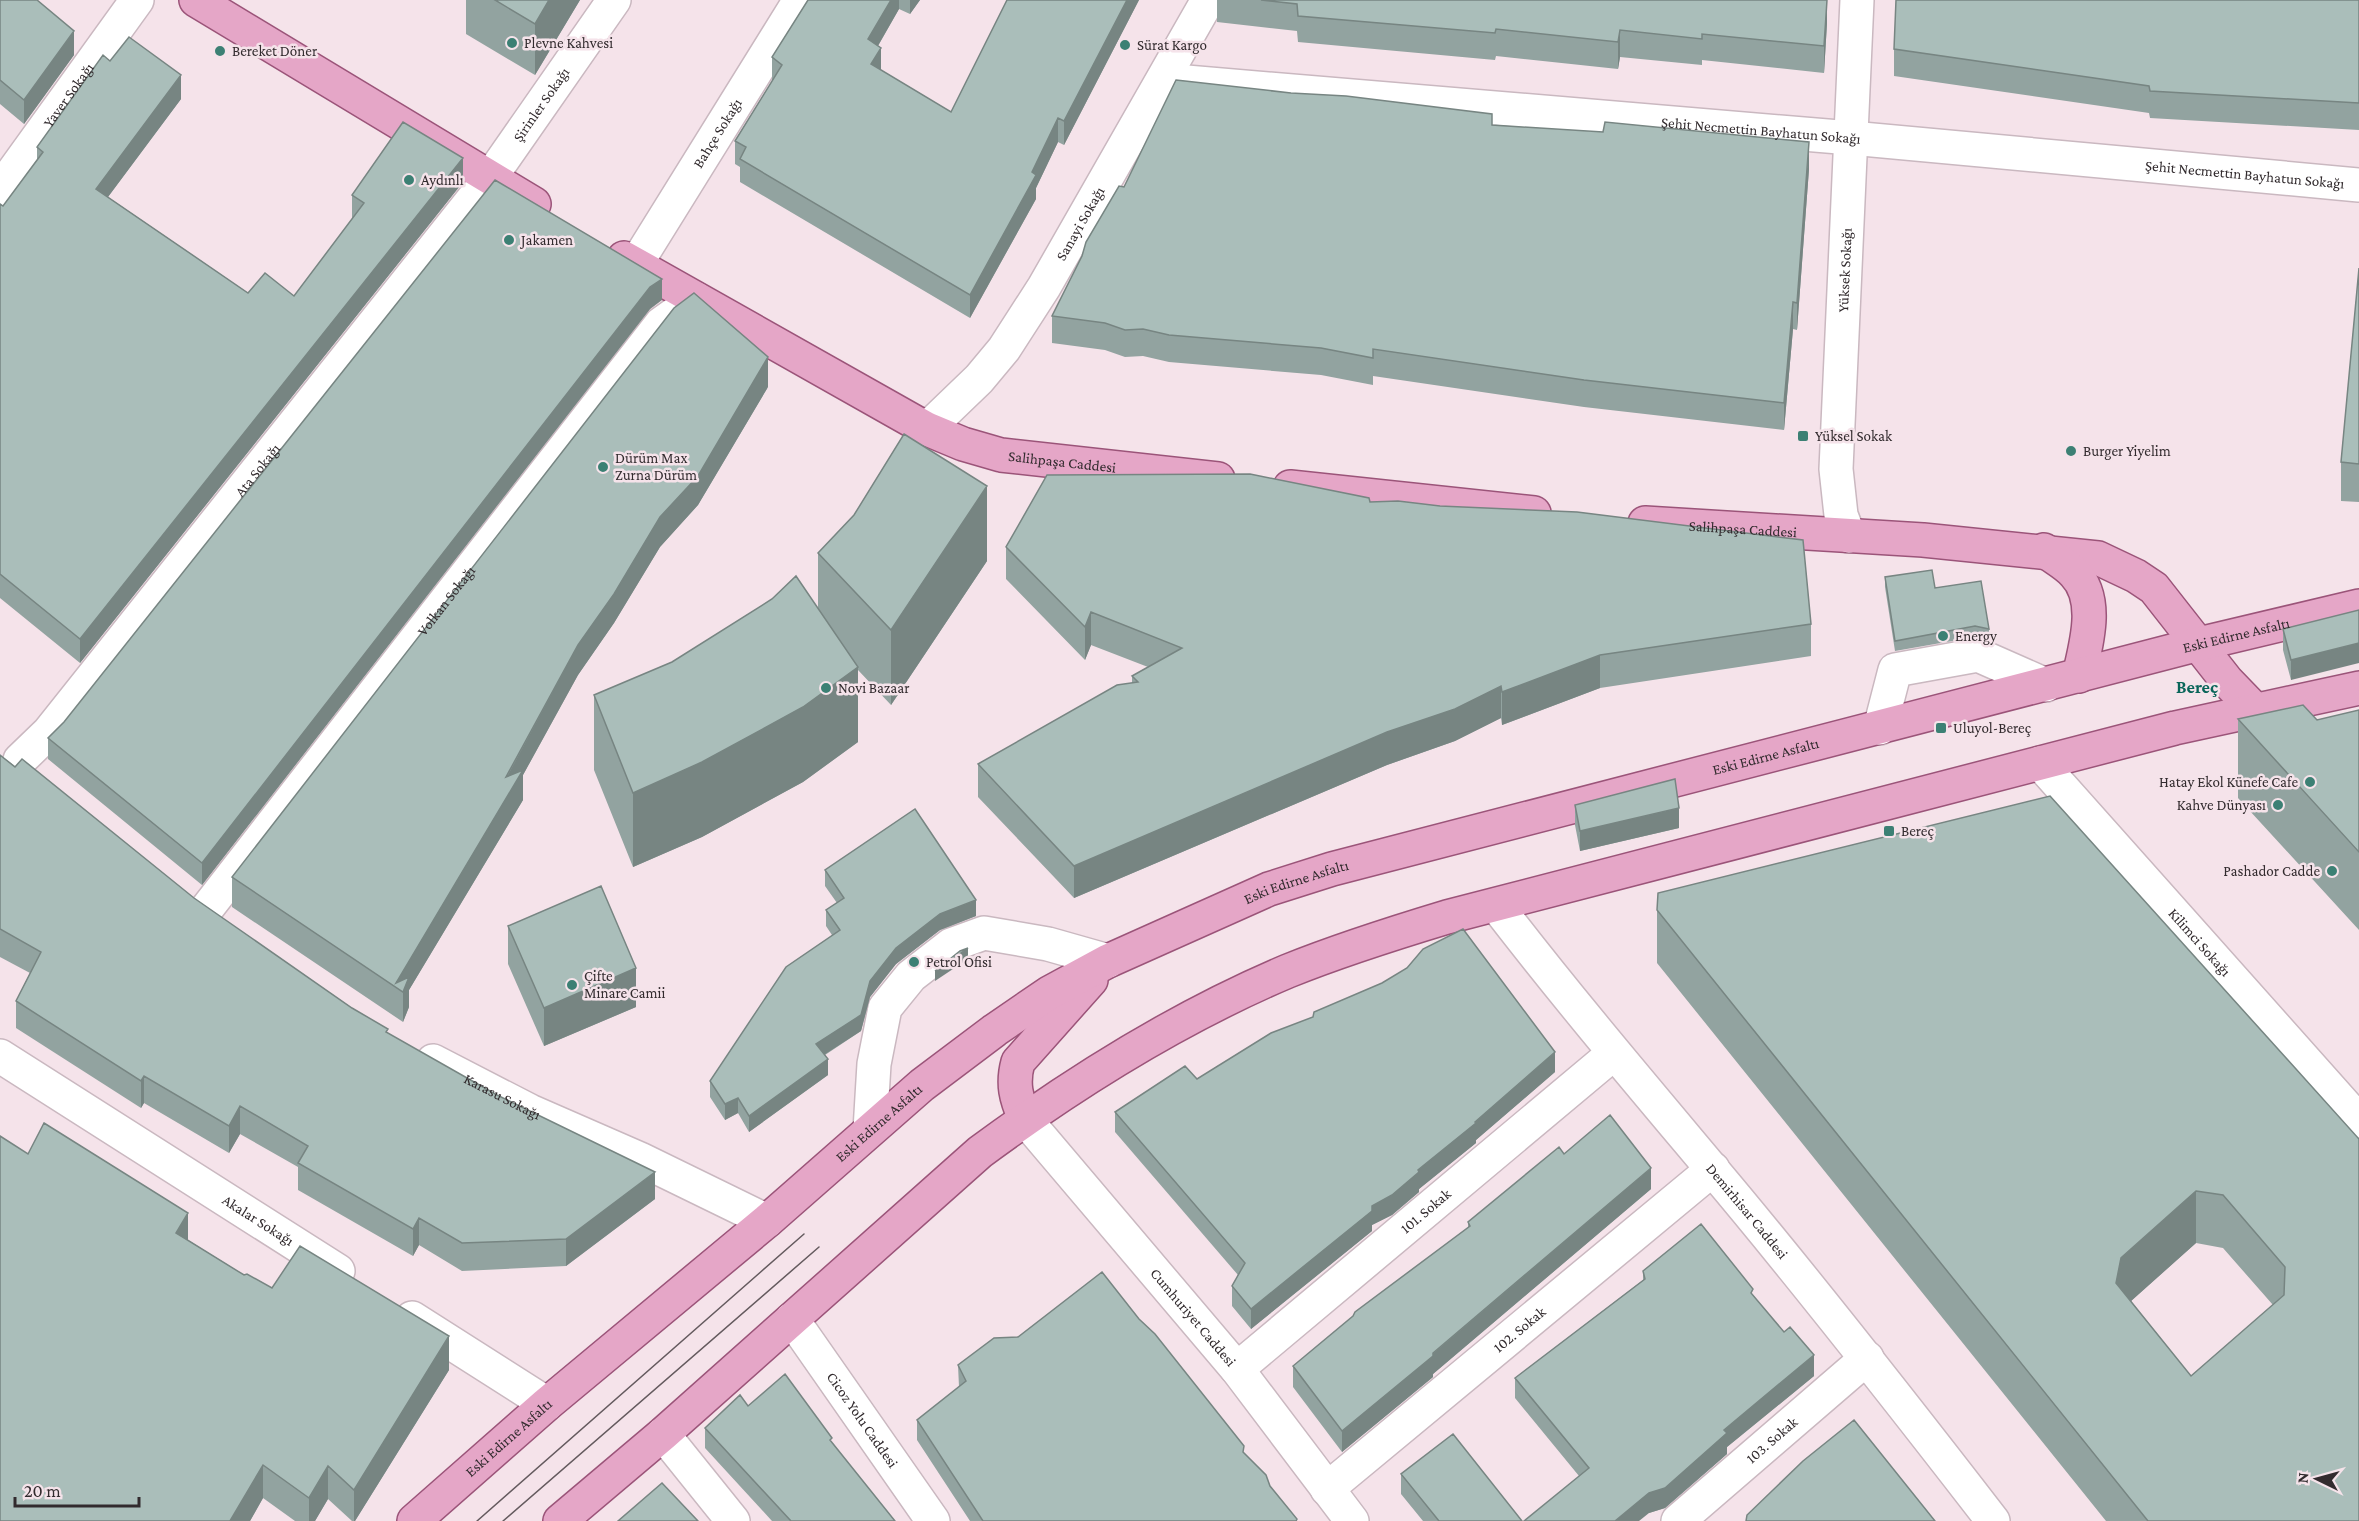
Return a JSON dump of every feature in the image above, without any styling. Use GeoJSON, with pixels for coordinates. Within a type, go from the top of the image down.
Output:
{"type":"FeatureCollection","features":[{"type":"Feature","properties":{"kind":"main road"},"geometry":{"type":"LineString","coordinates":[[196,0],[558,218]]}},
{"type":"Feature","properties":{"kind":"main road","name":"Salihpaşa Caddesi"},"geometry":{"type":"LineString","coordinates":[[597,241],[927,429],[963,444],[1001,455],[1569,517]]}},
{"type":"Feature","properties":{"kind":"main road","name":"Salihpaşa Caddesi"},"geometry":{"type":"LineString","coordinates":[[1616,520],[2044,550],[2098,558],[2136,576],[2154,588],[2227,681],[2255,710]]}},
{"type":"Feature","properties":{"kind":"main road"},"geometry":{"type":"LineString","coordinates":[[2044,550],[2073,572],[2082,583],[2088,598],[2085,650],[2079,676]]}},
{"type":"Feature","properties":{"kind":"main road","name":"Eski Edirne Asfaltı"},"geometry":{"type":"LineString","coordinates":[[414,1521],[547,1404],[767,1221],[922,1085],[1049,993],[1108,961],[1269,889],[1332,868],[2199,644],[2359,606]]}},
{"type":"Feature","properties":{"kind":"main road"},"geometry":{"type":"LineString","coordinates":[[560,1521],[663,1434],[980,1152],[1025,1119],[1170,1029],[1253,987],[1362,944],[1496,905],[2040,763],[2255,710],[2359,688]]}},
{"type":"Feature","properties":{"kind":"main road"},"geometry":{"type":"LineString","coordinates":[[1025,1119],[1013,1079],[1018,1062],[1108,961]]}},
{"type":"Feature","properties":{"kind":"street","name":"Yaver Sokağı"},"geometry":{"type":"LineString","coordinates":[[0,190],[137,0]]}},
{"type":"Feature","properties":{"kind":"street","name":"Şirinler Sokağı"},"geometry":{"type":"LineString","coordinates":[[490,178],[614,0]]}},
{"type":"Feature","properties":{"kind":"street","name":"Bahçe Sokağı"},"geometry":{"type":"LineString","coordinates":[[636,264],[800,0]]}},
{"type":"Feature","properties":{"kind":"street","name":"Sanayi Sokağı"},"geometry":{"type":"LineString","coordinates":[[927,429],[979,380],[1004,349],[1044,287],[1208,0]]}},
{"type":"Feature","properties":{"kind":"street","name":"Yüksek Sokağı"},"geometry":{"type":"LineString","coordinates":[[1849,536],[1841,515],[1836,469],[1857,0]]}},
{"type":"Feature","properties":{"kind":"street","name":"Şehit Necmettin Bayhatun Sokağı"},"geometry":{"type":"LineString","coordinates":[[1163,80],[1851,138],[2359,186]]}},
{"type":"Feature","properties":{"kind":"street","name":"Ata Sokağı"},"geometry":{"type":"LineString","coordinates":[[10,752],[49,732],[490,178]]}},
{"type":"Feature","properties":{"kind":"street","name":"Volkan Sokağı"},"geometry":{"type":"LineString","coordinates":[[205,911],[661,324],[696,299]]}},
{"type":"Feature","properties":{"kind":"street"},"geometry":{"type":"LineString","coordinates":[[1880,728],[1894,670],[1978,654],[2046,685]]}},
{"type":"Feature","properties":{"kind":"street"},"geometry":{"type":"LineString","coordinates":[[10,752],[45,782]]}},
{"type":"Feature","properties":{"kind":"street","name":"Kilimci Sokağı"},"geometry":{"type":"LineString","coordinates":[[2040,763],[2359,1121]]}},
{"type":"Feature","properties":{"kind":"street"},"geometry":{"type":"LineString","coordinates":[[178,890],[233,930]]}},
{"type":"Feature","properties":{"kind":"street","name":"Demirhisar Caddesi"},"geometry":{"type":"LineString","coordinates":[[1496,905],[1613,1054],[1713,1169],[1867,1358],[1994,1521]]}},
{"type":"Feature","properties":{"kind":"street"},"geometry":{"type":"LineString","coordinates":[[870,1130],[874,1064],[885,1008],[911,976],[951,945],[984,933],[994,934],[1048,944],[1108,961]]}},
{"type":"Feature","properties":{"kind":"street","name":"Karasu Sokağı"},"geometry":{"type":"LineString","coordinates":[[410,1047],[530,1111],[640,1160],[767,1221]]}},
{"type":"Feature","properties":{"kind":"street","name":"101. Sokak"},"geometry":{"type":"LineString","coordinates":[[1237,1369],[1613,1054]]}},
{"type":"Feature","properties":{"kind":"street","name":"Akalar Sokağı"},"geometry":{"type":"LineString","coordinates":[[0,1056],[547,1404]]}},
{"type":"Feature","properties":{"kind":"street","name":"Cumhuriyet Caddesi"},"geometry":{"type":"LineString","coordinates":[[1025,1119],[1237,1369],[1352,1521]]}},
{"type":"Feature","properties":{"kind":"street","name":"102. Sokak"},"geometry":{"type":"LineString","coordinates":[[1327,1489],[1713,1169]]}},
{"type":"Feature","properties":{"kind":"street","name":"Cicoz Yolu Caddesi"},"geometry":{"type":"LineString","coordinates":[[792,1319],[933,1521]]}},
{"type":"Feature","properties":{"kind":"street","name":"103. Sokak"},"geometry":{"type":"LineString","coordinates":[[1678,1521],[1867,1358]]}},
{"type":"Feature","properties":{"kind":"street"},"geometry":{"type":"LineString","coordinates":[[663,1434],[733,1521]]}},
{"type":"Feature","properties":{"kind":"building"},"geometry":{"type":"Polygon","coordinates":[[[0,0],[37,0],[74,31],[24,100],[0,80],[0,0]]]}},
{"type":"Feature","properties":{"kind":"building"},"geometry":{"type":"Polygon","coordinates":[[[495,0],[549,0],[535,24],[495,0]]]}},
{"type":"Feature","properties":{"kind":"building"},"geometry":{"type":"Polygon","coordinates":[[[808,0],[891,0],[868,39],[881,48],[871,64],[951,112],[1007,0],[1127,0],[1064,121],[1058,118],[1032,172],[1036,175],[970,295],[740,159],[746,147],[735,141],[782,65],[772,57],[808,0]]]}},
{"type":"Feature","properties":{"kind":"building"},"geometry":{"type":"Polygon","coordinates":[[[1261,0],[1827,0],[1824,46],[1702,34],[1702,39],[1620,30],[1618,42],[1496,29],[1495,33],[1298,16],[1297,4],[1261,0]]]}},
{"type":"Feature","properties":{"kind":"building"},"geometry":{"type":"Polygon","coordinates":[[[1896,0],[2359,0],[2359,103],[2150,91],[2149,86],[1894,49],[1896,0]]]}},
{"type":"Feature","properties":{"kind":"building"},"geometry":{"type":"Polygon","coordinates":[[[129,37],[181,75],[96,189],[248,293],[265,273],[294,296],[364,203],[352,195],[403,122],[463,158],[80,639],[0,574],[0,204],[3,206],[43,152],[37,147],[103,55],[110,61],[129,37]]]}},
{"type":"Feature","properties":{"kind":"building"},"geometry":{"type":"Polygon","coordinates":[[[1176,80],[1291,93],[1346,96],[1492,114],[1492,125],[1603,132],[1605,122],[1809,142],[1797,303],[1793,302],[1784,403],[1584,380],[1373,349],[1373,358],[1321,348],[1169,335],[1143,329],[1125,330],[1105,323],[1052,316],[1082,256],[1086,242],[1119,186],[1124,187],[1176,80]]]}},
{"type":"Feature","properties":{"kind":"building"},"geometry":{"type":"Polygon","coordinates":[[[495,180],[662,279],[650,287],[202,863],[48,738],[64,722],[495,180]]]}},
{"type":"Feature","properties":{"kind":"building"},"geometry":{"type":"Polygon","coordinates":[[[2359,268],[2359,464],[2341,462],[2359,268]]]}},
{"type":"Feature","properties":{"kind":"building"},"geometry":{"type":"Polygon","coordinates":[[[694,293],[768,357],[698,476],[660,517],[614,594],[578,645],[506,777],[523,770],[396,983],[409,977],[403,992],[232,877],[674,308],[694,293]]]}},
{"type":"Feature","properties":{"kind":"building"},"geometry":{"type":"Polygon","coordinates":[[[904,434],[987,486],[891,630],[818,553],[854,515],[904,434]]]}},
{"type":"Feature","properties":{"kind":"building"},"geometry":{"type":"Polygon","coordinates":[[[1250,474],[1369,498],[1370,502],[1398,501],[1440,506],[1577,512],[1803,540],[1811,624],[1600,655],[1502,692],[1501,686],[1455,709],[1387,732],[1074,866],[978,764],[1117,685],[1138,682],[1132,676],[1182,648],[1091,612],[1085,627],[1006,547],[1047,475],[1250,474]]]}},
{"type":"Feature","properties":{"kind":"building"},"geometry":{"type":"Polygon","coordinates":[[[1932,570],[1935,588],[1981,581],[1989,629],[1975,626],[1895,641],[1885,577],[1932,570]]]}},
{"type":"Feature","properties":{"kind":"building"},"geometry":{"type":"Polygon","coordinates":[[[796,576],[858,667],[803,707],[702,762],[633,793],[594,695],[672,662],[772,599],[796,576]]]}},
{"type":"Feature","properties":{"kind":"building"},"geometry":{"type":"Polygon","coordinates":[[[2359,610],[2359,643],[2291,660],[2283,629],[2359,610]]]}},
{"type":"Feature","properties":{"kind":"building"},"geometry":{"type":"Polygon","coordinates":[[[2303,705],[2317,720],[2359,710],[2359,852],[2238,719],[2303,705]]]}},
{"type":"Feature","properties":{"kind":"building"},"geometry":{"type":"Polygon","coordinates":[[[0,755],[15,767],[22,759],[194,898],[352,1008],[388,1029],[386,1032],[497,1095],[655,1172],[566,1239],[462,1243],[419,1218],[413,1229],[298,1163],[308,1146],[240,1106],[229,1126],[144,1076],[141,1081],[16,1001],[41,952],[0,929],[0,755]]]}},
{"type":"Feature","properties":{"kind":"building"},"geometry":{"type":"Polygon","coordinates":[[[1675,779],[1679,808],[1580,831],[1575,805],[1675,779]]]}},
{"type":"Feature","properties":{"kind":"building"},"geometry":{"type":"Polygon","coordinates":[[[2050,796],[2359,1139],[2359,1521],[2148,1521],[1657,910],[1658,893],[2050,796]],[[2196,1191],[2121,1258],[2116,1283],[2191,1376],[2284,1295],[2285,1267],[2223,1195],[2196,1191]]]}},
{"type":"Feature","properties":{"kind":"building"},"geometry":{"type":"Polygon","coordinates":[[[915,809],[976,900],[940,914],[896,948],[870,981],[861,1015],[816,1044],[828,1059],[749,1116],[738,1098],[725,1104],[710,1081],[786,967],[840,930],[826,910],[844,898],[825,870],[915,809]]]}},
{"type":"Feature","properties":{"kind":"building"},"geometry":{"type":"Polygon","coordinates":[[[601,886],[636,968],[544,1008],[508,926],[601,886]]]}},
{"type":"Feature","properties":{"kind":"building"},"geometry":{"type":"Polygon","coordinates":[[[1463,929],[1555,1052],[1392,1195],[1372,1206],[1372,1211],[1251,1309],[1232,1286],[1245,1263],[1115,1112],[1185,1066],[1197,1079],[1271,1033],[1313,1017],[1314,1012],[1382,983],[1407,968],[1423,949],[1463,929]]]}},
{"type":"Feature","properties":{"kind":"building"},"geometry":{"type":"Polygon","coordinates":[[[968,948],[935,971],[960,951],[968,948]]]}},
{"type":"Feature","properties":{"kind":"building"},"geometry":{"type":"Polygon","coordinates":[[[1610,1115],[1651,1168],[1433,1353],[1433,1356],[1342,1431],[1293,1366],[1355,1312],[1470,1226],[1468,1222],[1559,1147],[1564,1154],[1610,1115]]]}},
{"type":"Feature","properties":{"kind":"building"},"geometry":{"type":"Polygon","coordinates":[[[44,1123],[188,1213],[176,1233],[244,1275],[247,1274],[272,1288],[300,1246],[449,1336],[354,1490],[328,1466],[309,1498],[263,1465],[230,1521],[0,1521],[0,1136],[28,1154],[44,1123]]]}},
{"type":"Feature","properties":{"kind":"building"},"geometry":{"type":"Polygon","coordinates":[[[1701,1224],[1753,1289],[1751,1293],[1784,1332],[1790,1327],[1814,1355],[1724,1430],[1727,1433],[1665,1488],[1649,1493],[1615,1521],[1524,1521],[1589,1468],[1515,1378],[1645,1279],[1643,1271],[1701,1224]]]}},
{"type":"Feature","properties":{"kind":"building"},"geometry":{"type":"Polygon","coordinates":[[[1102,1272],[1139,1319],[1155,1334],[1244,1446],[1243,1452],[1266,1475],[1270,1486],[1297,1519],[1296,1521],[983,1521],[917,1420],[966,1381],[958,1365],[994,1338],[1018,1337],[1102,1272]]]}},
{"type":"Feature","properties":{"kind":"building"},"geometry":{"type":"Polygon","coordinates":[[[785,1374],[832,1438],[830,1440],[895,1521],[791,1521],[705,1428],[740,1395],[748,1406],[785,1374]]]}},
{"type":"Feature","properties":{"kind":"building"},"geometry":{"type":"Polygon","coordinates":[[[1854,1420],[1935,1521],[1746,1521],[1747,1515],[1803,1461],[1854,1420]]]}},
{"type":"Feature","properties":{"kind":"building"},"geometry":{"type":"Polygon","coordinates":[[[1453,1434],[1522,1521],[1439,1521],[1401,1474],[1453,1434]]]}},
{"type":"Feature","properties":{"kind":"building"},"geometry":{"type":"Polygon","coordinates":[[[662,1483],[698,1521],[618,1521],[662,1483]]]}},
{"type":"Feature","properties":{"kind":"tram line"},"geometry":{"type":"LineString","coordinates":[[477,1521],[804,1234]]}},
{"type":"Feature","properties":{"kind":"tram line"},"geometry":{"type":"LineString","coordinates":[[503,1521],[819,1247]]}},
{"type":"Feature","properties":{"kind":"place","name":"Plevne Kahvesi"},"geometry":{"type":"Point","coordinates":[512,43]}},
{"type":"Feature","properties":{"kind":"place","name":"Sürat Kargo"},"geometry":{"type":"Point","coordinates":[1125,45]}},
{"type":"Feature","properties":{"kind":"place","name":"Bereket Döner"},"geometry":{"type":"Point","coordinates":[220,51]}},
{"type":"Feature","properties":{"kind":"place","name":"Aydınlı"},"geometry":{"type":"Point","coordinates":[409,180]}},
{"type":"Feature","properties":{"kind":"place","name":"Jakamen"},"geometry":{"type":"Point","coordinates":[509,240]}},
{"type":"Feature","properties":{"kind":"place","name":"Yüksel Sokak"},"geometry":{"type":"Point","coordinates":[1803,436]}},
{"type":"Feature","properties":{"kind":"place","name":"Burger Yiyelim"},"geometry":{"type":"Point","coordinates":[2071,451]}},
{"type":"Feature","properties":{"kind":"place","name":"Dürüm Max Zurna Dürüm"},"geometry":{"type":"Point","coordinates":[603,467]}},
{"type":"Feature","properties":{"kind":"place","name":"Energy"},"geometry":{"type":"Point","coordinates":[1943,636]}},
{"type":"Feature","properties":{"kind":"place","name":"Novi Bazaar"},"geometry":{"type":"Point","coordinates":[826,688]}},
{"type":"Feature","properties":{"kind":"place","name":"Uluyol-Bereç"},"geometry":{"type":"Point","coordinates":[1941,728]}},
{"type":"Feature","properties":{"kind":"place","name":"Hatay Ekol Künefe Cafe"},"geometry":{"type":"Point","coordinates":[2310,782]}},
{"type":"Feature","properties":{"kind":"place","name":"Kahve Dünyası"},"geometry":{"type":"Point","coordinates":[2278,805]}},
{"type":"Feature","properties":{"kind":"place","name":"Bereç"},"geometry":{"type":"Point","coordinates":[1889,831]}},
{"type":"Feature","properties":{"kind":"place","name":"Pashador Cadde"},"geometry":{"type":"Point","coordinates":[2332,871]}},
{"type":"Feature","properties":{"kind":"place","name":"Petrol Ofisi"},"geometry":{"type":"Point","coordinates":[914,962]}},
{"type":"Feature","properties":{"kind":"place","name":"Çifte Minare Camii"},"geometry":{"type":"Point","coordinates":[572,985]}},
{"type":"Feature","properties":{"kind":"district","name":"Bereç"},"geometry":{"type":"Point","coordinates":[2197,687]}}]}
